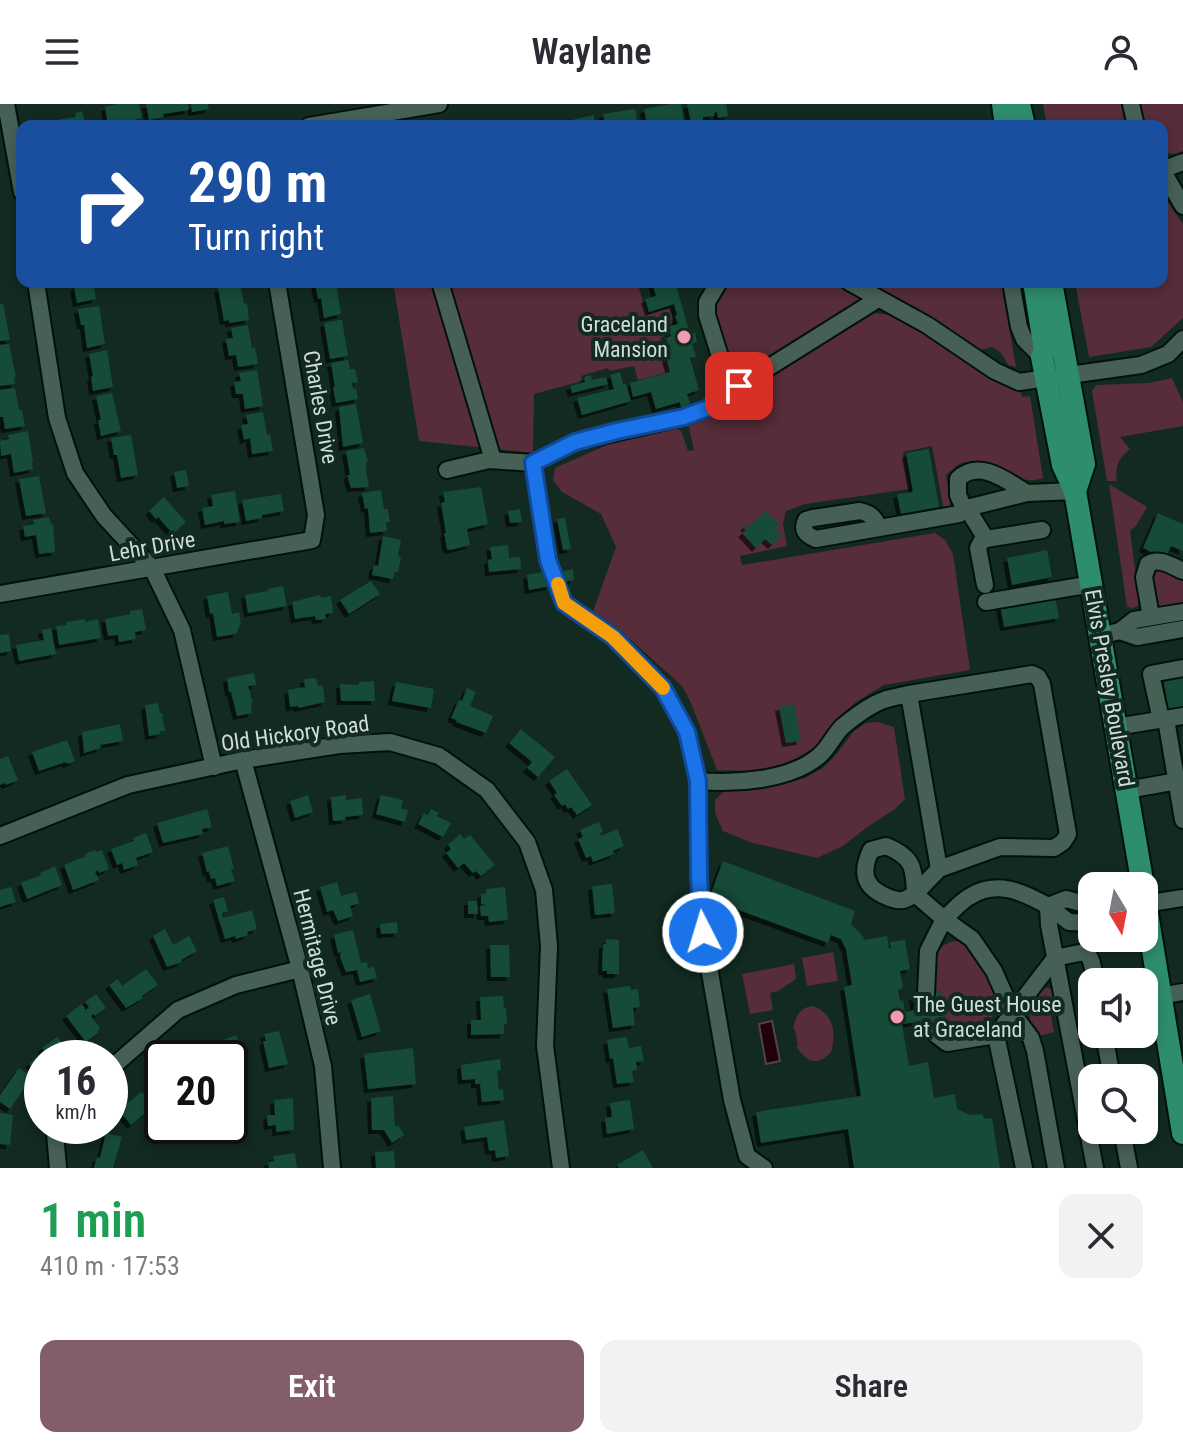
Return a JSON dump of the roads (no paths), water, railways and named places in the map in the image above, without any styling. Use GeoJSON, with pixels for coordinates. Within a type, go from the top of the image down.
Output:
{"type":"FeatureCollection","features":[{"type":"Feature","properties":{"kind":"main road","name":"Elvis Presley Boulevard"},"geometry":{"type":"LineString","coordinates":[[1035,288],[1045,350],[1084,464],[1075,491],[1092,584],[1110,633],[1116,727],[1140,872]]}},
{"type":"Feature","properties":{"kind":"main road","name":"Elvis Presley Boulevard"},"geometry":{"type":"LineString","coordinates":[[1051,288],[1052,370]]}},
{"type":"Feature","properties":{"kind":"main road","name":"Elvis Presley Boulevard"},"geometry":{"type":"LineString","coordinates":[[1153,952],[1178,1073],[1182,1125]]}},
{"type":"Feature","properties":{"kind":"street"},"geometry":{"type":"LineString","coordinates":[[6,104],[16,151]]}},
{"type":"Feature","properties":{"kind":"street"},"geometry":{"type":"LineString","coordinates":[[344,120],[439,104]]}},
{"type":"Feature","properties":{"kind":"street"},"geometry":{"type":"LineString","coordinates":[[1168,180],[1183,206]]}},
{"type":"Feature","properties":{"kind":"street"},"geometry":{"type":"LineString","coordinates":[[37,288],[57,418],[75,473],[104,516],[152,568],[182,630],[214,767]]}},
{"type":"Feature","properties":{"kind":"street","name":"Charles Drive"},"geometry":{"type":"LineString","coordinates":[[278,288],[316,515],[312,540]]}},
{"type":"Feature","properties":{"kind":"street"},"geometry":{"type":"LineString","coordinates":[[442,288],[493,460]]}},
{"type":"Feature","properties":{"kind":"street"},"geometry":{"type":"LineString","coordinates":[[714,288],[707,302],[707,315],[728,382],[739,386]]}},
{"type":"Feature","properties":{"kind":"street"},"geometry":{"type":"LineString","coordinates":[[859,288],[927,325],[995,371],[1019,382],[1052,370],[1141,365],[1168,354],[1183,339]]}},
{"type":"Feature","properties":{"kind":"street"},"geometry":{"type":"LineString","coordinates":[[1012,288],[1024,339],[1052,370]]}},
{"type":"Feature","properties":{"kind":"street"},"geometry":{"type":"LineString","coordinates":[[447,470],[493,460],[533,463],[575,442],[684,417],[708,408],[878,299]]}},
{"type":"Feature","properties":{"kind":"street"},"geometry":{"type":"LineString","coordinates":[[533,463],[548,560],[564,603],[613,637],[663,688],[687,732],[698,781],[703,932],[732,1100],[747,1156],[764,1168]]}},
{"type":"Feature","properties":{"kind":"street"},"geometry":{"type":"LineString","coordinates":[[986,539],[958,495],[958,479],[965,471],[978,470],[999,475],[1027,493]]}},
{"type":"Feature","properties":{"kind":"street"},"geometry":{"type":"LineString","coordinates":[[878,528],[959,514],[967,508],[1027,493],[1075,491]]}},
{"type":"Feature","properties":{"kind":"street"},"geometry":{"type":"LineString","coordinates":[[1042,530],[981,542],[978,548],[986,594],[1092,584]]}},
{"type":"Feature","properties":{"kind":"street","name":"Lehr Drive"},"geometry":{"type":"LineString","coordinates":[[0,594],[312,540]]}},
{"type":"Feature","properties":{"kind":"street"},"geometry":{"type":"LineString","coordinates":[[1151,617],[1144,569],[1153,561],[1160,561],[1183,571]]}},
{"type":"Feature","properties":{"kind":"street"},"geometry":{"type":"LineString","coordinates":[[1110,633],[1134,620],[1183,612]]}},
{"type":"Feature","properties":{"kind":"street"},"geometry":{"type":"LineString","coordinates":[[1110,633],[1137,637],[1183,629]]}},
{"type":"Feature","properties":{"kind":"street"},"geometry":{"type":"LineString","coordinates":[[1183,668],[1151,674],[1170,718],[1183,820]]}},
{"type":"Feature","properties":{"kind":"street"},"geometry":{"type":"LineString","coordinates":[[698,781],[737,782],[798,770],[817,758],[840,729],[884,700],[1032,674],[1038,677],[1048,714],[1068,834],[1054,848],[1000,847],[939,869],[915,894],[972,939],[994,971],[1013,1014],[1031,1038],[1056,1168]]}},
{"type":"Feature","properties":{"kind":"street"},"geometry":{"type":"LineString","coordinates":[[909,694],[939,869]]}},
{"type":"Feature","properties":{"kind":"street"},"geometry":{"type":"LineString","coordinates":[[1116,727],[1170,718]]}},
{"type":"Feature","properties":{"kind":"street","name":"Old Hickory Road"},"geometry":{"type":"LineString","coordinates":[[0,836],[128,785],[243,760],[339,745],[390,742],[439,756],[487,790],[527,842],[544,890],[549,946],[545,1046],[561,1168]]}},
{"type":"Feature","properties":{"kind":"street","name":"Hermitage Drive"},"geometry":{"type":"LineString","coordinates":[[243,760],[323,1066],[332,1168]]}},
{"type":"Feature","properties":{"kind":"street"},"geometry":{"type":"LineString","coordinates":[[1127,790],[1180,781]]}},
{"type":"Feature","properties":{"kind":"street"},"geometry":{"type":"LineString","coordinates":[[926,994],[928,951],[944,919],[969,896],[989,888],[1008,888],[1048,906],[1069,922],[1078,922]]}},
{"type":"Feature","properties":{"kind":"street"},"geometry":{"type":"LineString","coordinates":[[1158,899],[1183,898]]}},
{"type":"Feature","properties":{"kind":"street"},"geometry":{"type":"LineString","coordinates":[[1048,906],[1066,899],[1078,902]]}},
{"type":"Feature","properties":{"kind":"street"},"geometry":{"type":"LineString","coordinates":[[1048,906],[1095,1168]]}},
{"type":"Feature","properties":{"kind":"street"},"geometry":{"type":"LineString","coordinates":[[934,1033],[947,1043],[996,1035],[1055,958],[1084,952],[1091,958],[1093,968]]}},
{"type":"Feature","properties":{"kind":"street"},"geometry":{"type":"LineString","coordinates":[[128,1053],[178,1010],[236,985],[300,969]]}},
{"type":"Feature","properties":{"kind":"street"},"geometry":{"type":"LineString","coordinates":[[1160,996],[1183,992]]}},
{"type":"Feature","properties":{"kind":"street"},"geometry":{"type":"LineString","coordinates":[[996,1035],[1024,1168]]}},
{"type":"Feature","properties":{"kind":"street"},"geometry":{"type":"LineString","coordinates":[[56,1144],[58,1168]]}},
{"type":"Feature","properties":{"kind":"street"},"geometry":{"type":"LineString","coordinates":[[1125,1144],[1129,1168]]}},
{"type":"Feature","properties":{"kind":"tunnel"},"geometry":{"type":"LineString","coordinates":[[926,994],[934,1033]]}},
{"type":"Feature","properties":{"kind":"place","name":"Graceland Mansion"},"geometry":{"type":"Point","coordinates":[684,337]}},
{"type":"Feature","properties":{"kind":"place","name":"The Guest House at Graceland"},"geometry":{"type":"Point","coordinates":[897,1017]}}]}
